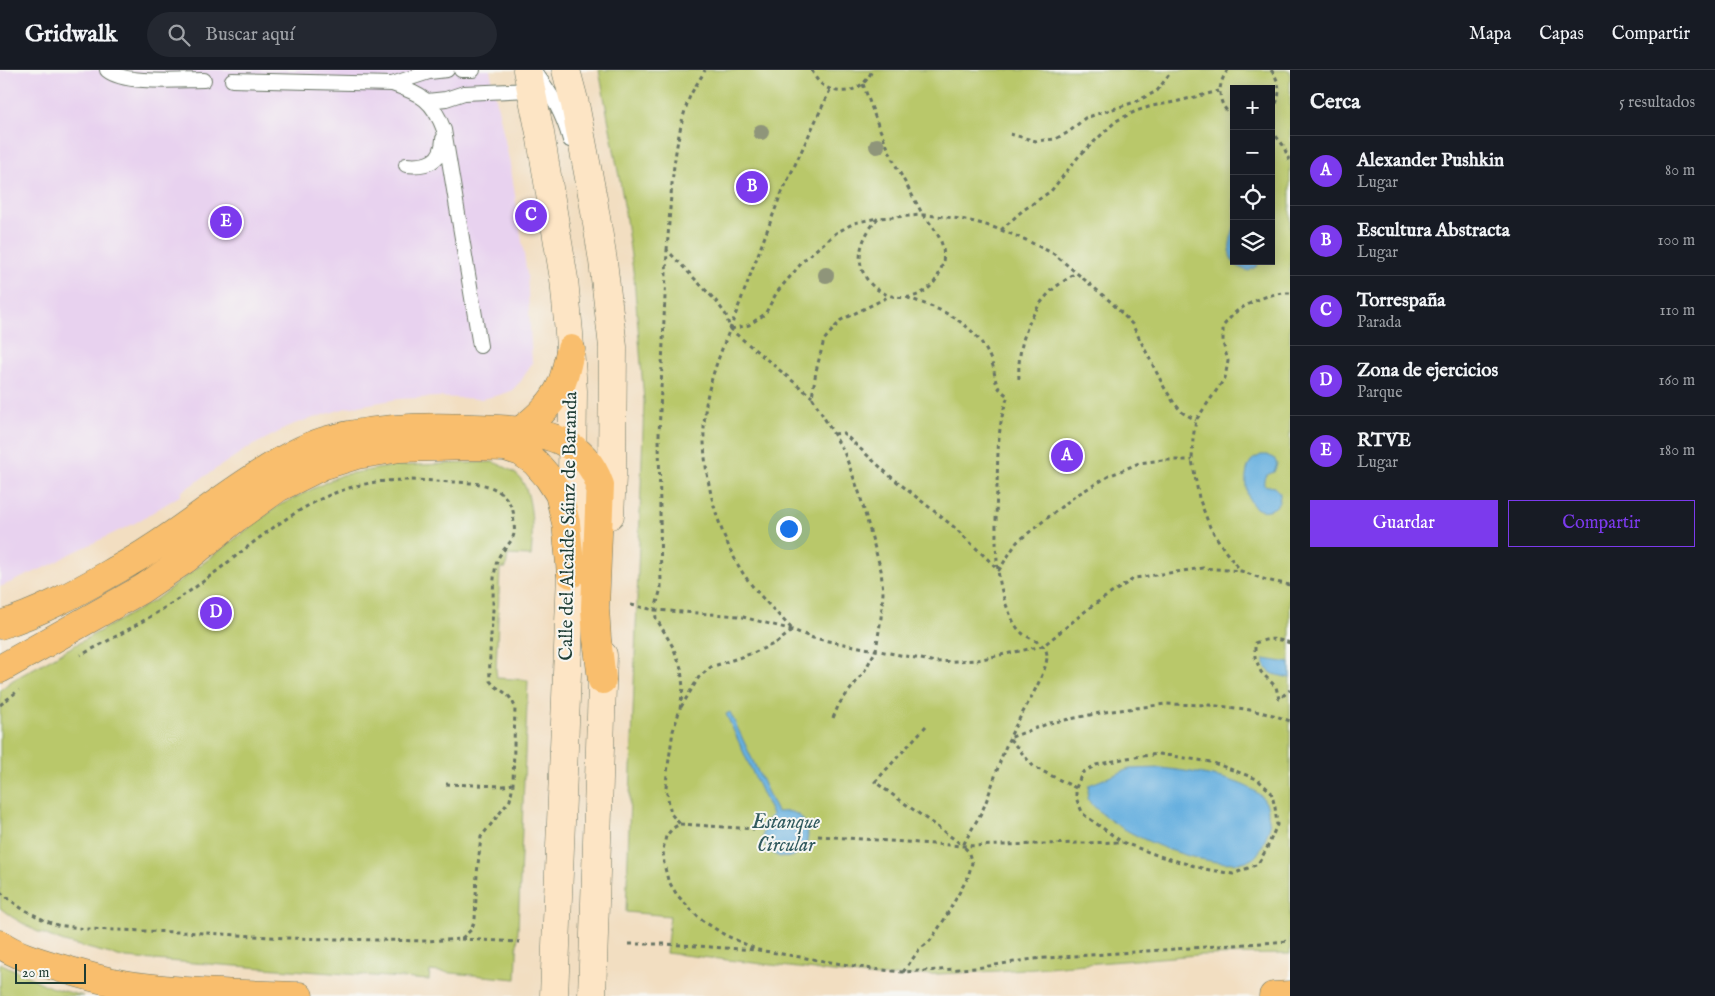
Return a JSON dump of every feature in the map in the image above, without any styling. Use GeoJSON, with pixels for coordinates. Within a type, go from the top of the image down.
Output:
{"type":"FeatureCollection","features":[{"type":"Feature","properties":{"kind":"highway"},"geometry":{"type":"LineString","coordinates":[[521,430],[549,404],[561,386],[570,349]]}},
{"type":"Feature","properties":{"kind":"highway"},"geometry":{"type":"LineString","coordinates":[[0,625],[17,620],[67,598],[151,550],[242,484],[286,458],[329,439],[393,428],[444,427],[521,430],[548,435],[572,446],[586,458],[596,471],[600,485],[595,608],[602,680]]}},
{"type":"Feature","properties":{"kind":"highway"},"geometry":{"type":"LineString","coordinates":[[0,669],[142,589],[186,559],[236,518],[278,488],[322,466],[357,455],[400,448],[471,446],[505,447],[521,452],[535,462],[548,477],[558,494],[566,523],[570,574]]}},
{"type":"Feature","properties":{"kind":"highway"},"geometry":{"type":"LineString","coordinates":[[0,930],[46,964]]}},
{"type":"Feature","properties":{"kind":"highway"},"geometry":{"type":"LineString","coordinates":[[0,944],[10,951],[46,964],[133,986],[194,992],[299,996]]}},
{"type":"Feature","properties":{"kind":"highway"},"geometry":{"type":"LineString","coordinates":[[1273,996],[1290,995]]}},
{"type":"Feature","properties":{"kind":"street","name":"Calle del Alcalde Sáinz de Baranda"},"geometry":{"type":"LineString","coordinates":[[566,70],[575,104],[603,261],[613,347],[612,476],[604,610],[592,990]]}},
{"type":"Feature","properties":{"kind":"street"},"geometry":{"type":"LineString","coordinates":[[574,70],[575,104]]}},
{"type":"Feature","properties":{"kind":"street","name":"Calle del Alcalde Sáinz de Baranda"},"geometry":{"type":"LineString","coordinates":[[530,77],[564,279],[573,391],[570,574],[554,991]]}},
{"type":"Feature","properties":{"kind":"lane"},"geometry":{"type":"LineString","coordinates":[[107,70],[110,73],[131,79],[204,80]]}},
{"type":"Feature","properties":{"kind":"lane"},"geometry":{"type":"LineString","coordinates":[[392,84],[429,72],[447,70]]}},
{"type":"Feature","properties":{"kind":"lane"},"geometry":{"type":"LineString","coordinates":[[462,70],[474,70]]}},
{"type":"Feature","properties":{"kind":"lane"},"geometry":{"type":"LineString","coordinates":[[427,101],[530,77],[549,89],[558,105],[569,138],[586,224],[603,261]]}},
{"type":"Feature","properties":{"kind":"lane"},"geometry":{"type":"LineString","coordinates":[[232,80],[392,84],[416,93],[427,101],[438,114],[444,130],[480,346]]}},
{"type":"Feature","properties":{"kind":"lane"},"geometry":{"type":"LineString","coordinates":[[406,165],[419,166],[437,158],[443,146],[444,130]]}},
{"type":"Feature","properties":{"kind":"path"},"geometry":{"type":"LineString","coordinates":[[680,824],[671,814],[666,788],[673,731],[680,709],[683,688],[681,668],[673,647],[656,618],[655,610],[661,588],[659,435],[672,179],[679,136],[689,99],[705,70]]}},
{"type":"Feature","properties":{"kind":"path"},"geometry":{"type":"LineString","coordinates":[[812,70],[820,84],[838,92],[856,89],[870,76],[872,70]]}},
{"type":"Feature","properties":{"kind":"path"},"geometry":{"type":"LineString","coordinates":[[1228,70],[1222,79],[1219,91],[1220,100],[1224,108],[1230,113]]}},
{"type":"Feature","properties":{"kind":"path"},"geometry":{"type":"LineString","coordinates":[[1271,70],[1280,87],[1280,96],[1275,105]]}},
{"type":"Feature","properties":{"kind":"path"},"geometry":{"type":"LineString","coordinates":[[1010,134],[1036,141],[1055,139],[1069,132],[1085,118],[1135,102],[1157,91],[1170,73]]}},
{"type":"Feature","properties":{"kind":"path"},"geometry":{"type":"LineString","coordinates":[[863,84],[895,164],[923,215],[933,226],[942,241],[944,260],[938,278],[926,291],[908,298]]}},
{"type":"Feature","properties":{"kind":"path"},"geometry":{"type":"LineString","coordinates":[[792,630],[742,571],[726,540],[716,511],[706,470],[705,426],[707,397],[719,356],[779,199],[830,90]]}},
{"type":"Feature","properties":{"kind":"path"},"geometry":{"type":"LineString","coordinates":[[1001,230],[1022,211],[1051,191],[1079,156],[1116,121],[1136,111],[1152,106],[1219,91]]}},
{"type":"Feature","properties":{"kind":"path"},"geometry":{"type":"LineString","coordinates":[[1275,135],[1283,144],[1290,162]]}},
{"type":"Feature","properties":{"kind":"path"},"geometry":{"type":"LineString","coordinates":[[730,329],[749,325],[765,314],[777,292],[806,258],[836,233],[854,223],[878,218],[923,215],[962,218],[1001,230],[1054,254],[1111,302],[1132,324],[1174,403],[1183,413],[1196,420]]}},
{"type":"Feature","properties":{"kind":"path"},"geometry":{"type":"LineString","coordinates":[[878,218],[862,241],[859,257],[862,270],[868,282],[878,291],[890,296],[908,298],[940,309],[964,323],[984,346],[992,364],[996,384],[1008,396],[1002,411],[999,441],[996,530],[1002,594],[1010,615],[1022,633],[1043,646],[1047,653],[1045,665],[1009,738],[983,808],[963,846]]}},
{"type":"Feature","properties":{"kind":"path"},"geometry":{"type":"LineString","coordinates":[[667,250],[716,301],[726,315],[730,329],[812,396],[844,452],[859,492],[881,570],[882,609],[876,650],[864,672],[839,704],[833,718]]}},
{"type":"Feature","properties":{"kind":"path"},"geometry":{"type":"LineString","coordinates":[[1019,379],[1018,362],[1024,335],[1035,311],[1051,291],[1076,272]]}},
{"type":"Feature","properties":{"kind":"path"},"geometry":{"type":"LineString","coordinates":[[1241,571],[1225,551],[1210,527],[1198,498],[1192,460],[1196,420],[1224,378],[1228,361],[1223,343],[1223,326],[1236,312],[1257,300],[1281,292],[1290,293]]}},
{"type":"Feature","properties":{"kind":"path"},"geometry":{"type":"LineString","coordinates":[[812,396],[816,370],[824,340],[841,320],[890,296]]}},
{"type":"Feature","properties":{"kind":"path"},"geometry":{"type":"LineString","coordinates":[[834,434],[843,433],[890,476],[954,526],[999,570]]}},
{"type":"Feature","properties":{"kind":"path"},"geometry":{"type":"LineString","coordinates":[[999,570],[1017,542],[1075,496],[1109,476],[1138,463],[1164,460],[1192,460]]}},
{"type":"Feature","properties":{"kind":"path"},"geometry":{"type":"LineString","coordinates":[[79,656],[163,610],[278,525],[314,503],[348,488],[387,479],[477,482],[489,485],[500,491],[513,512],[514,534],[502,550],[496,563],[493,585],[490,681],[496,688],[511,697],[516,707],[513,784],[510,800],[481,837],[475,920],[471,930],[461,939]]}},
{"type":"Feature","properties":{"kind":"path"},"geometry":{"type":"LineString","coordinates":[[631,605],[655,610],[739,616],[792,630],[813,638],[936,662],[977,660],[1043,646],[1093,604],[1135,578],[1203,568],[1241,571],[1266,580],[1290,585]]}},
{"type":"Feature","properties":{"kind":"path"},"geometry":{"type":"LineString","coordinates":[[680,709],[699,677],[711,667],[776,643],[792,630]]}},
{"type":"Feature","properties":{"kind":"path"},"geometry":{"type":"LineString","coordinates":[[1290,643],[1278,639],[1268,639],[1255,644],[1255,657],[1261,672],[1276,687],[1279,699],[1290,690]]}},
{"type":"Feature","properties":{"kind":"path"},"geometry":{"type":"LineString","coordinates":[[0,705],[25,686]]}},
{"type":"Feature","properties":{"kind":"path"},"geometry":{"type":"LineString","coordinates":[[1009,738],[1050,723],[1105,712],[1166,704],[1236,708],[1273,715],[1290,721]]}},
{"type":"Feature","properties":{"kind":"path"},"geometry":{"type":"LineString","coordinates":[[904,972],[919,950],[930,941],[944,920],[968,876],[972,863],[968,851],[963,846],[875,782],[926,726]]}},
{"type":"Feature","properties":{"kind":"path"},"geometry":{"type":"LineString","coordinates":[[1009,738],[1034,767],[1076,788]]}},
{"type":"Feature","properties":{"kind":"path"},"geometry":{"type":"LineString","coordinates":[[1159,754],[1212,762],[1257,779],[1271,792],[1277,825],[1258,864],[1233,874],[1205,869],[1159,856],[1122,842],[1083,814],[1076,798],[1076,788],[1082,773],[1096,765],[1127,758],[1159,754]]}},
{"type":"Feature","properties":{"kind":"path"},"geometry":{"type":"LineString","coordinates":[[446,784],[504,786],[513,784]]}},
{"type":"Feature","properties":{"kind":"path"},"geometry":{"type":"LineString","coordinates":[[754,829],[680,824],[673,828],[666,836],[663,850],[668,880],[677,895],[700,919],[725,935],[758,950]]}},
{"type":"Feature","properties":{"kind":"path"},"geometry":{"type":"LineString","coordinates":[[818,836],[963,846],[1122,842]]}},
{"type":"Feature","properties":{"kind":"path"},"geometry":{"type":"LineString","coordinates":[[0,892],[21,908],[46,921],[57,925],[87,929],[295,938],[427,941],[461,939],[520,942]]}},
{"type":"Feature","properties":{"kind":"path"},"geometry":{"type":"LineString","coordinates":[[629,944],[666,944],[758,950],[872,969],[904,972],[976,968],[1033,958],[1290,941]]}},
{"type":"Feature","properties":{"kind":"shaded area"},"geometry":{"type":"Polygon","coordinates":[[[0,70],[490,70],[511,169],[527,274],[532,363],[521,381],[511,391],[499,395],[482,399],[438,397],[398,399],[346,408],[294,424],[246,449],[181,492],[181,495],[135,523],[53,564],[0,587],[0,70]]]}},
{"type":"Feature","properties":{"kind":"green space"},"geometry":{"type":"Polygon","coordinates":[[[599,70],[1290,70],[1290,954],[1197,955],[998,971],[877,977],[666,953],[670,916],[626,912],[644,401],[634,278],[623,198],[599,70]]]}},
{"type":"Feature","properties":{"kind":"green space"},"geometry":{"type":"Polygon","coordinates":[[[493,462],[520,478],[525,485],[532,516],[531,556],[508,555],[506,568],[500,568],[496,670],[497,678],[528,680],[516,979],[430,971],[429,980],[126,958],[64,942],[36,931],[0,908],[0,690],[13,680],[155,600],[278,506],[341,475],[394,466],[493,462]]]}},
{"type":"Feature","properties":{"kind":"green space"},"geometry":{"type":"Polygon","coordinates":[[[0,963],[50,987],[83,996],[0,996],[0,963]]]}},
{"type":"Feature","properties":{"kind":"water"},"geometry":{"type":"Polygon","coordinates":[[[1236,265],[1257,265],[1249,271],[1236,265]]]}},
{"type":"Feature","properties":{"kind":"water"},"geometry":{"type":"Polygon","coordinates":[[[1261,455],[1274,458],[1277,464],[1274,472],[1265,478],[1264,485],[1274,487],[1280,493],[1276,507],[1263,510],[1256,508],[1251,502],[1246,485],[1246,476],[1251,461],[1261,455]]]}},
{"type":"Feature","properties":{"kind":"water"},"geometry":{"type":"Polygon","coordinates":[[[1264,659],[1290,663],[1290,678],[1273,674],[1266,668],[1264,659]]]}},
{"type":"Feature","properties":{"kind":"water","name":"Estanque Circular"},"geometry":{"type":"Polygon","coordinates":[[[730,712],[777,812],[792,812],[802,818],[805,823],[808,834],[807,840],[802,850],[794,856],[785,858],[777,856],[765,844],[763,835],[765,825],[772,815],[726,714],[730,712]]]}},
{"type":"Feature","properties":{"kind":"water"},"geometry":{"type":"Polygon","coordinates":[[[1161,768],[1218,777],[1248,787],[1259,794],[1266,803],[1270,826],[1259,852],[1250,860],[1234,863],[1215,862],[1172,851],[1131,833],[1114,823],[1087,799],[1089,785],[1129,769],[1161,768]]]}},
{"type":"Feature","properties":{"kind":"place","name":"Escultura Abstracta"},"geometry":{"type":"Point","coordinates":[752,187]}},
{"type":"Feature","properties":{"kind":"place","name":"Torrespaña"},"geometry":{"type":"Point","coordinates":[531,216]}},
{"type":"Feature","properties":{"kind":"place","name":"RTVE"},"geometry":{"type":"Point","coordinates":[226,222]}},
{"type":"Feature","properties":{"kind":"place","name":"Alexander Pushkin"},"geometry":{"type":"Point","coordinates":[1067,456]}},
{"type":"Feature","properties":{"kind":"place","name":"Zona de ejercicios"},"geometry":{"type":"Point","coordinates":[216,613]}}]}
